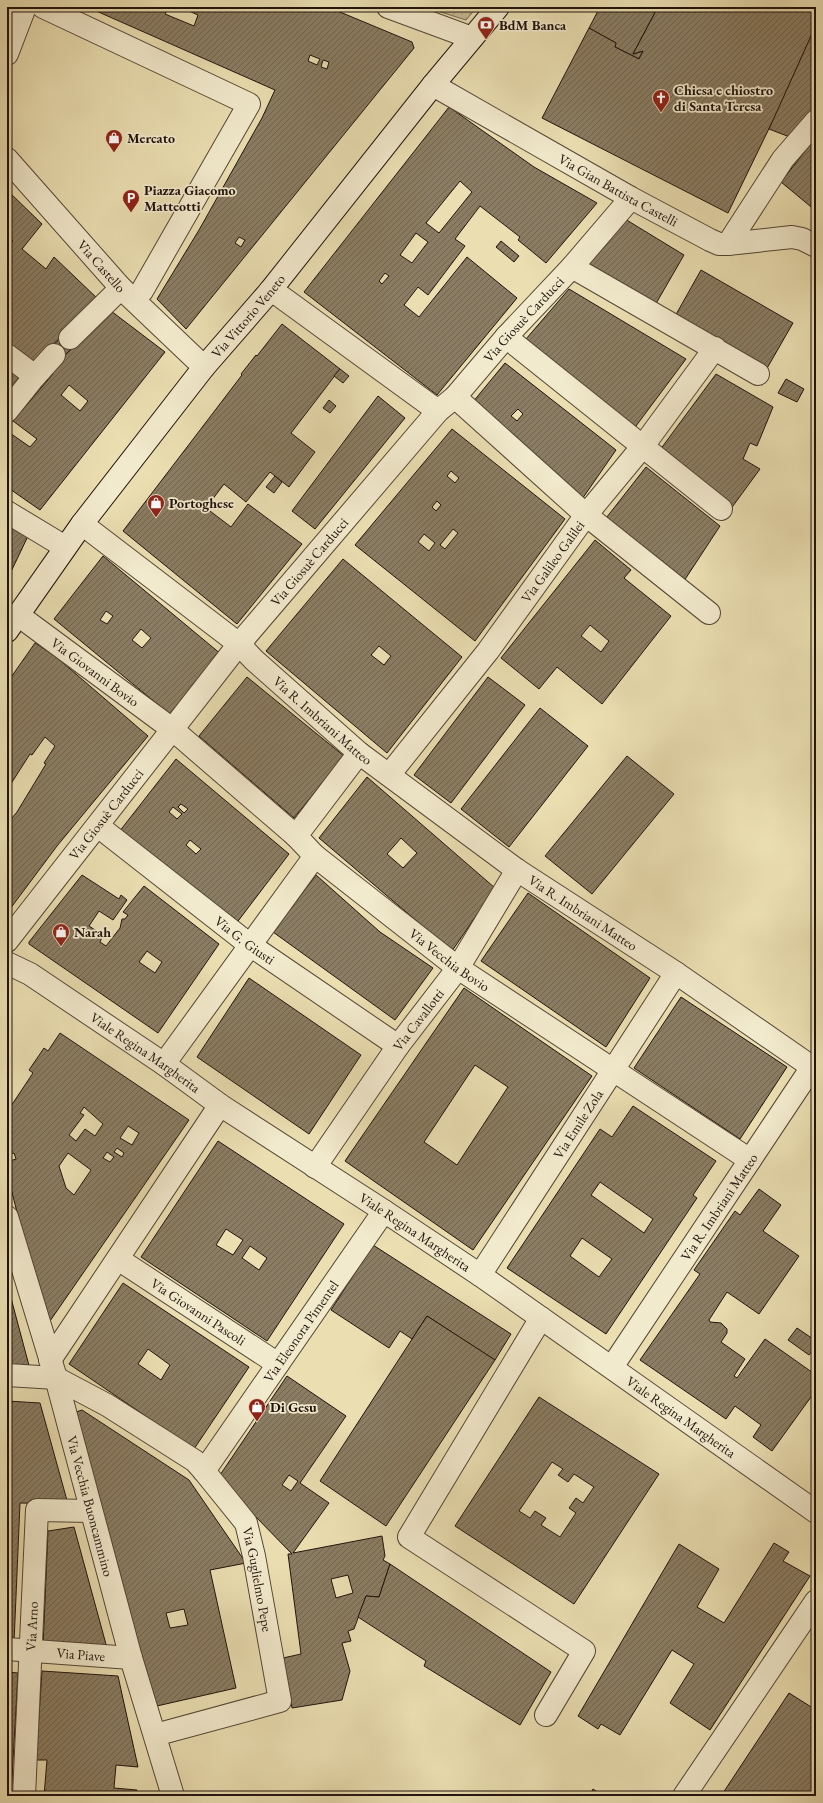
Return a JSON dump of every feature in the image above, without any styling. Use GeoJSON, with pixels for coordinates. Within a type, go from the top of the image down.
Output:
{"type":"FeatureCollection","features":[{"type":"Feature","properties":{"kind":"street"},"geometry":{"type":"LineString","coordinates":[[7,54],[25,7]]}},
{"type":"Feature","properties":{"kind":"street"},"geometry":{"type":"LineString","coordinates":[[43,7],[249,104],[142,291]]}},
{"type":"Feature","properties":{"kind":"street"},"geometry":{"type":"LineString","coordinates":[[388,7],[472,38]]}},
{"type":"Feature","properties":{"kind":"street","name":"Via Vittorio Veneto"},"geometry":{"type":"LineString","coordinates":[[13,623],[82,524],[204,367],[270,291],[433,85],[498,7]]}},
{"type":"Feature","properties":{"kind":"street","name":"Via Gian Battista Castelli"},"geometry":{"type":"LineString","coordinates":[[433,85],[631,198],[719,244],[784,236],[802,239],[816,246]]}},
{"type":"Feature","properties":{"kind":"street"},"geometry":{"type":"LineString","coordinates":[[728,244],[783,159],[816,121]]}},
{"type":"Feature","properties":{"kind":"street","name":"Via Castello"},"geometry":{"type":"LineString","coordinates":[[7,159],[121,288],[204,367]]}},
{"type":"Feature","properties":{"kind":"street","name":"Via Giosuè Carducci"},"geometry":{"type":"LineString","coordinates":[[7,941],[239,644],[438,411],[455,397],[506,337],[572,266],[631,198]]}},
{"type":"Feature","properties":{"kind":"street"},"geometry":{"type":"LineString","coordinates":[[572,266],[758,374]]}},
{"type":"Feature","properties":{"kind":"street"},"geometry":{"type":"LineString","coordinates":[[70,338],[121,288]]}},
{"type":"Feature","properties":{"kind":"street"},"geometry":{"type":"LineString","coordinates":[[270,291],[280,296],[438,411]]}},
{"type":"Feature","properties":{"kind":"street"},"geometry":{"type":"LineString","coordinates":[[506,337],[721,509]]}},
{"type":"Feature","properties":{"kind":"street","name":"Via Galileo Galilei"},"geometry":{"type":"LineString","coordinates":[[389,775],[488,651],[586,515],[643,446],[715,348]]}},
{"type":"Feature","properties":{"kind":"street"},"geometry":{"type":"LineString","coordinates":[[7,355],[35,376]]}},
{"type":"Feature","properties":{"kind":"street"},"geometry":{"type":"LineString","coordinates":[[7,411],[54,355]]}},
{"type":"Feature","properties":{"kind":"street"},"geometry":{"type":"LineString","coordinates":[[455,397],[586,515],[709,613]]}},
{"type":"Feature","properties":{"kind":"street"},"geometry":{"type":"LineString","coordinates":[[7,512],[65,547]]}},
{"type":"Feature","properties":{"kind":"street","name":"Via R. Imbriani Matteo"},"geometry":{"type":"LineString","coordinates":[[82,524],[239,644],[254,660],[359,753],[517,870],[676,972],[812,1067],[612,1367]]}},
{"type":"Feature","properties":{"kind":"street","name":"Via Giovanni Bovio"},"geometry":{"type":"LineString","coordinates":[[13,623],[172,728]]}},
{"type":"Feature","properties":{"kind":"street","name":"Via Vecchia Bovio"},"geometry":{"type":"LineString","coordinates":[[172,728],[296,836],[315,856],[458,968],[750,1160]]}},
{"type":"Feature","properties":{"kind":"street"},"geometry":{"type":"LineString","coordinates":[[296,836],[359,753]]}},
{"type":"Feature","properties":{"kind":"street","name":"Via G. Giusti"},"geometry":{"type":"LineString","coordinates":[[98,826],[250,945],[398,1046]]}},
{"type":"Feature","properties":{"kind":"street"},"geometry":{"type":"LineString","coordinates":[[164,1064],[315,856]]}},
{"type":"Feature","properties":{"kind":"street","name":"Via Cavallotti"},"geometry":{"type":"LineString","coordinates":[[315,1167],[398,1046],[458,968],[517,870]]}},
{"type":"Feature","properties":{"kind":"street","name":"Viale Regina Margherita"},"geometry":{"type":"LineString","coordinates":[[7,964],[30,974],[164,1064],[220,1104],[480,1275],[816,1512]]}},
{"type":"Feature","properties":{"kind":"street","name":"Via Emile Zola"},"geometry":{"type":"LineString","coordinates":[[480,1275],[676,972]]}},
{"type":"Feature","properties":{"kind":"street"},"geometry":{"type":"LineString","coordinates":[[53,1369],[118,1259],[220,1104]]}},
{"type":"Feature","properties":{"kind":"street","name":"Via Eleonora Pimentel"},"geometry":{"type":"LineString","coordinates":[[204,1471],[384,1211]]}},
{"type":"Feature","properties":{"kind":"street","name":"Via Vecchia Buoncammino"},"geometry":{"type":"LineString","coordinates":[[7,1217],[53,1369],[131,1658],[174,1796]]}},
{"type":"Feature","properties":{"kind":"street","name":"Via Giovanni Pascoli"},"geometry":{"type":"LineString","coordinates":[[118,1259],[278,1364]]}},
{"type":"Feature","properties":{"kind":"street"},"geometry":{"type":"LineString","coordinates":[[541,1318],[409,1537],[584,1651],[546,1715]]}},
{"type":"Feature","properties":{"kind":"street","name":"Via Guglielmo Pepe"},"geometry":{"type":"LineString","coordinates":[[7,1375],[53,1369],[196,1461],[246,1523],[254,1556],[280,1701],[155,1735]]}},
{"type":"Feature","properties":{"kind":"street","name":"Via Arno"},"geometry":{"type":"LineString","coordinates":[[24,1796],[37,1510],[91,1511]]}},
{"type":"Feature","properties":{"kind":"street"},"geometry":{"type":"LineString","coordinates":[[684,1796],[816,1601]]}},
{"type":"Feature","properties":{"kind":"street","name":"Via Piave"},"geometry":{"type":"LineString","coordinates":[[7,1649],[131,1658]]}},
{"type":"Feature","properties":{"kind":"shaded area"},"geometry":{"type":"Polygon","coordinates":[[[425,7],[477,7],[466,20],[425,7]]]}},
{"type":"Feature","properties":{"kind":"building"},"geometry":{"type":"Polygon","coordinates":[[[95,7],[169,7],[165,14],[194,26],[198,15],[180,7],[328,7],[412,42],[414,48],[186,329],[157,299],[199,230],[262,118],[275,90],[94,10],[95,7]],[[310,55],[308,61],[317,65],[320,59],[310,55]],[[323,60],[321,67],[327,69],[329,62],[323,60]],[[239,237],[235,243],[241,247],[245,240],[239,237]]]}},
{"type":"Feature","properties":{"kind":"building"},"geometry":{"type":"Polygon","coordinates":[[[600,7],[658,7],[633,54],[643,51],[639,59],[615,47],[616,43],[589,28],[600,7]]]}},
{"type":"Feature","properties":{"kind":"building","name":"Chiesa e chiostro di Santa Teresa"},"geometry":{"type":"Polygon","coordinates":[[[658,7],[816,7],[816,25],[779,108],[728,213],[542,118],[589,28],[616,43],[615,47],[639,59],[643,51],[633,54],[658,7]]]}},
{"type":"Feature","properties":{"kind":"building"},"geometry":{"type":"Polygon","coordinates":[[[816,25],[816,105],[795,139],[769,129],[816,25]]]}},
{"type":"Feature","properties":{"kind":"building"},"geometry":{"type":"Polygon","coordinates":[[[449,107],[534,167],[597,203],[546,263],[518,240],[520,237],[480,206],[455,239],[465,246],[428,295],[418,287],[404,305],[419,317],[467,257],[517,298],[437,395],[304,292],[449,107]],[[460,181],[426,223],[439,233],[472,192],[460,181]],[[416,233],[400,255],[412,263],[428,242],[416,233]],[[385,273],[379,281],[382,284],[389,276],[385,273]]]}},
{"type":"Feature","properties":{"kind":"building"},"geometry":{"type":"Polygon","coordinates":[[[816,137],[816,211],[781,182],[816,137]]]}},
{"type":"Feature","properties":{"kind":"building"},"geometry":{"type":"Polygon","coordinates":[[[7,190],[42,224],[22,249],[46,269],[54,257],[99,300],[30,367],[7,350],[7,246],[13,241],[7,236],[7,190]]]}},
{"type":"Feature","properties":{"kind":"building"},"geometry":{"type":"Polygon","coordinates":[[[625,219],[684,255],[654,307],[586,267],[625,219]]]}},
{"type":"Feature","properties":{"kind":"building"},"geometry":{"type":"Polygon","coordinates":[[[501,241],[519,256],[514,262],[496,247],[501,241]]]}},
{"type":"Feature","properties":{"kind":"building"},"geometry":{"type":"Polygon","coordinates":[[[701,270],[793,323],[766,370],[674,318],[701,270]]]}},
{"type":"Feature","properties":{"kind":"building"},"geometry":{"type":"Polygon","coordinates":[[[569,289],[686,359],[630,434],[520,346],[569,289]]]}},
{"type":"Feature","properties":{"kind":"building"},"geometry":{"type":"Polygon","coordinates":[[[111,311],[165,352],[40,510],[7,487],[7,431],[30,447],[37,439],[13,421],[53,374],[51,371],[59,361],[111,311]],[[69,385],[61,395],[80,411],[88,401],[69,385]]]}},
{"type":"Feature","properties":{"kind":"building"},"geometry":{"type":"Polygon","coordinates":[[[282,324],[340,369],[291,433],[315,452],[289,487],[270,472],[246,502],[224,484],[206,508],[231,527],[248,504],[302,544],[237,624],[123,531],[242,375],[241,374],[282,324]]]}},
{"type":"Feature","properties":{"kind":"building"},"geometry":{"type":"Polygon","coordinates":[[[66,333],[76,344],[59,361],[49,349],[66,333]]]}},
{"type":"Feature","properties":{"kind":"building"},"geometry":{"type":"Polygon","coordinates":[[[7,363],[28,379],[7,403],[7,363]]]}},
{"type":"Feature","properties":{"kind":"building"},"geometry":{"type":"Polygon","coordinates":[[[505,363],[616,450],[578,505],[463,414],[505,363]],[[518,409],[511,416],[517,421],[523,414],[518,409]]]}},
{"type":"Feature","properties":{"kind":"building"},"geometry":{"type":"Polygon","coordinates":[[[340,369],[349,376],[343,383],[334,376],[340,369]]]}},
{"type":"Feature","properties":{"kind":"building"},"geometry":{"type":"Polygon","coordinates":[[[716,374],[773,407],[757,446],[750,443],[743,459],[760,469],[730,510],[657,454],[716,374]]]}},
{"type":"Feature","properties":{"kind":"building"},"geometry":{"type":"Polygon","coordinates":[[[786,379],[804,389],[797,402],[778,393],[786,379]]]}},
{"type":"Feature","properties":{"kind":"building"},"geometry":{"type":"Polygon","coordinates":[[[378,396],[405,418],[315,529],[292,511],[378,396]]]}},
{"type":"Feature","properties":{"kind":"building"},"geometry":{"type":"Polygon","coordinates":[[[329,400],[336,406],[330,413],[323,408],[329,400]]]}},
{"type":"Feature","properties":{"kind":"building"},"geometry":{"type":"Polygon","coordinates":[[[452,429],[565,519],[475,641],[355,545],[452,429]],[[451,471],[447,476],[455,483],[459,478],[451,471]],[[437,501],[432,507],[436,511],[441,505],[437,501]],[[453,529],[440,545],[445,549],[458,533],[453,529]],[[424,534],[418,542],[429,551],[435,543],[424,534]]]}},
{"type":"Feature","properties":{"kind":"building"},"geometry":{"type":"Polygon","coordinates":[[[646,467],[720,526],[682,584],[603,522],[646,467]]]}},
{"type":"Feature","properties":{"kind":"building"},"geometry":{"type":"Polygon","coordinates":[[[275,476],[282,482],[274,493],[266,487],[275,476]]]}},
{"type":"Feature","properties":{"kind":"building"},"geometry":{"type":"Polygon","coordinates":[[[7,520],[29,534],[7,580],[7,520]]]}},
{"type":"Feature","properties":{"kind":"building"},"geometry":{"type":"Polygon","coordinates":[[[595,540],[631,570],[624,578],[671,616],[602,704],[557,667],[539,689],[501,658],[595,540]],[[590,625],[581,636],[601,652],[609,641],[590,625]]]}},
{"type":"Feature","properties":{"kind":"building"},"geometry":{"type":"Polygon","coordinates":[[[103,556],[222,655],[173,717],[54,619],[103,556]],[[106,611],[100,620],[107,624],[113,616],[106,611]],[[141,629],[132,640],[142,648],[151,638],[141,629]]]}},
{"type":"Feature","properties":{"kind":"building"},"geometry":{"type":"Polygon","coordinates":[[[343,559],[462,657],[387,753],[266,651],[343,559]],[[379,646],[371,655],[384,665],[391,656],[379,646]]]}},
{"type":"Feature","properties":{"kind":"building"},"geometry":{"type":"Polygon","coordinates":[[[35,643],[55,656],[148,736],[57,846],[7,913],[7,824],[17,812],[55,746],[45,737],[32,755],[30,754],[7,790],[7,683],[35,643]]]}},
{"type":"Feature","properties":{"kind":"building"},"geometry":{"type":"Polygon","coordinates":[[[247,677],[344,756],[294,818],[199,736],[247,677]]]}},
{"type":"Feature","properties":{"kind":"building"},"geometry":{"type":"Polygon","coordinates":[[[488,677],[525,705],[451,803],[414,775],[488,677]]]}},
{"type":"Feature","properties":{"kind":"building"},"geometry":{"type":"Polygon","coordinates":[[[540,708],[588,746],[509,847],[461,809],[540,708]]]}},
{"type":"Feature","properties":{"kind":"building"},"geometry":{"type":"Polygon","coordinates":[[[627,756],[674,794],[592,894],[545,856],[627,756]]]}},
{"type":"Feature","properties":{"kind":"building"},"geometry":{"type":"Polygon","coordinates":[[[176,759],[289,854],[232,929],[119,832],[176,759]],[[181,804],[178,807],[184,813],[188,809],[181,804]],[[173,807],[169,812],[177,819],[182,814],[173,807]],[[190,840],[186,845],[196,854],[201,849],[190,840]]]}},
{"type":"Feature","properties":{"kind":"building"},"geometry":{"type":"Polygon","coordinates":[[[367,777],[495,888],[452,951],[319,838],[367,777]],[[401,838],[387,854],[403,868],[417,853],[401,838]]]}},
{"type":"Feature","properties":{"kind":"building"},"geometry":{"type":"Polygon","coordinates":[[[82,875],[119,899],[121,895],[127,900],[113,920],[99,911],[89,926],[103,935],[100,942],[106,946],[120,928],[122,919],[125,919],[128,915],[123,912],[144,886],[219,944],[158,1033],[29,944],[29,942],[82,875]],[[147,951],[139,962],[155,973],[162,962],[147,951]]]}},
{"type":"Feature","properties":{"kind":"building"},"geometry":{"type":"Polygon","coordinates":[[[316,875],[380,932],[433,968],[395,1020],[273,932],[316,875]]]}},
{"type":"Feature","properties":{"kind":"building"},"geometry":{"type":"Polygon","coordinates":[[[528,893],[650,978],[606,1047],[481,961],[528,893]]]}},
{"type":"Feature","properties":{"kind":"building"},"geometry":{"type":"Polygon","coordinates":[[[249,978],[361,1055],[309,1134],[197,1057],[249,978]]]}},
{"type":"Feature","properties":{"kind":"building"},"geometry":{"type":"Polygon","coordinates":[[[464,988],[592,1076],[473,1250],[345,1161],[464,988]],[[475,1065],[424,1142],[457,1165],[508,1087],[475,1065]]]}},
{"type":"Feature","properties":{"kind":"building"},"geometry":{"type":"Polygon","coordinates":[[[681,997],[787,1067],[740,1139],[634,1068],[681,997]]]}},
{"type":"Feature","properties":{"kind":"building"},"geometry":{"type":"Polygon","coordinates":[[[60,1033],[189,1120],[50,1321],[45,1321],[7,1173],[7,1162],[16,1159],[14,1153],[7,1155],[7,1112],[33,1073],[29,1070],[44,1048],[48,1051],[60,1033]],[[84,1107],[80,1113],[84,1115],[69,1135],[76,1141],[85,1129],[95,1136],[103,1124],[84,1107]],[[128,1126],[120,1138],[132,1145],[139,1133],[128,1126]],[[117,1148],[114,1152],[122,1157],[124,1153],[117,1148]],[[107,1152],[103,1158],[110,1162],[114,1157],[107,1152]],[[68,1153],[59,1166],[66,1188],[74,1195],[91,1170],[68,1153]]]}},
{"type":"Feature","properties":{"kind":"building"},"geometry":{"type":"Polygon","coordinates":[[[633,1106],[716,1161],[693,1195],[697,1198],[606,1334],[507,1268],[600,1129],[612,1137],[633,1106]],[[600,1182],[591,1195],[644,1233],[653,1219],[600,1182]],[[582,1238],[570,1256],[599,1277],[612,1259],[582,1238]]]}},
{"type":"Feature","properties":{"kind":"building"},"geometry":{"type":"Polygon","coordinates":[[[218,1141],[344,1224],[267,1341],[141,1257],[218,1141]],[[226,1229],[216,1245],[233,1255],[243,1240],[226,1229]],[[250,1246],[242,1258],[259,1270],[267,1258],[250,1246]]]}},
{"type":"Feature","properties":{"kind":"building"},"geometry":{"type":"Polygon","coordinates":[[[759,1189],[781,1205],[763,1231],[799,1256],[759,1314],[727,1292],[709,1320],[710,1322],[721,1323],[727,1329],[727,1333],[721,1342],[745,1359],[734,1376],[737,1378],[765,1339],[816,1375],[816,1390],[772,1451],[753,1437],[761,1425],[735,1406],[726,1419],[640,1360],[700,1274],[694,1270],[735,1211],[740,1215],[759,1189]]]}},
{"type":"Feature","properties":{"kind":"building"},"geometry":{"type":"Polygon","coordinates":[[[373,1245],[511,1334],[495,1360],[427,1316],[412,1339],[400,1331],[389,1348],[331,1310],[373,1245]]]}},
{"type":"Feature","properties":{"kind":"building"},"geometry":{"type":"Polygon","coordinates":[[[7,1283],[31,1373],[7,1373],[7,1283]]]}},
{"type":"Feature","properties":{"kind":"building"},"geometry":{"type":"Polygon","coordinates":[[[123,1283],[249,1367],[194,1449],[69,1364],[123,1283]],[[148,1349],[138,1364],[161,1380],[170,1365],[148,1349]]]}},
{"type":"Feature","properties":{"kind":"building"},"geometry":{"type":"Polygon","coordinates":[[[427,1316],[495,1360],[386,1526],[320,1481],[427,1316]]]}},
{"type":"Feature","properties":{"kind":"building"},"geometry":{"type":"Polygon","coordinates":[[[797,1328],[816,1341],[816,1345],[809,1355],[788,1340],[797,1328]]]}},
{"type":"Feature","properties":{"kind":"building"},"geometry":{"type":"Polygon","coordinates":[[[287,1376],[346,1416],[300,1483],[329,1503],[293,1553],[382,1536],[385,1556],[383,1560],[390,1564],[379,1597],[366,1596],[354,1629],[348,1631],[351,1641],[342,1643],[350,1671],[342,1700],[292,1708],[283,1658],[301,1654],[288,1554],[292,1554],[218,1478],[287,1376]],[[289,1475],[282,1485],[291,1491],[298,1481],[289,1475]],[[348,1575],[331,1579],[336,1598],[353,1593],[348,1575]]]}},
{"type":"Feature","properties":{"kind":"building"},"geometry":{"type":"Polygon","coordinates":[[[539,1397],[659,1474],[574,1604],[455,1526],[539,1397]],[[552,1462],[519,1511],[530,1518],[535,1511],[546,1518],[541,1525],[560,1537],[576,1513],[569,1508],[576,1498],[583,1503],[594,1487],[574,1474],[568,1482],[558,1475],[563,1469],[552,1462]]]}},
{"type":"Feature","properties":{"kind":"building"},"geometry":{"type":"Polygon","coordinates":[[[7,1401],[40,1403],[68,1504],[20,1503],[14,1643],[7,1642],[7,1401]]]}},
{"type":"Feature","properties":{"kind":"building"},"geometry":{"type":"Polygon","coordinates":[[[82,1410],[189,1480],[246,1563],[210,1570],[236,1688],[148,1708],[73,1413],[82,1410]],[[184,1609],[166,1613],[170,1628],[188,1625],[184,1609]]]}},
{"type":"Feature","properties":{"kind":"building"},"geometry":{"type":"Polygon","coordinates":[[[74,1527],[107,1648],[43,1647],[48,1531],[74,1527]]]}},
{"type":"Feature","properties":{"kind":"building"},"geometry":{"type":"Polygon","coordinates":[[[774,1543],[789,1552],[783,1561],[810,1576],[710,1730],[670,1703],[694,1664],[672,1650],[620,1735],[601,1724],[598,1729],[578,1716],[679,1544],[719,1569],[697,1607],[724,1623],[774,1543]]]}},
{"type":"Feature","properties":{"kind":"building"},"geometry":{"type":"Polygon","coordinates":[[[390,1564],[551,1672],[520,1725],[424,1666],[426,1661],[358,1617],[366,1596],[379,1597],[390,1564]]]}},
{"type":"Feature","properties":{"kind":"building"},"geometry":{"type":"Polygon","coordinates":[[[42,1671],[118,1676],[138,1767],[116,1765],[114,1788],[137,1790],[136,1796],[44,1796],[47,1760],[36,1760],[42,1671]]]}},
{"type":"Feature","properties":{"kind":"building"},"geometry":{"type":"Polygon","coordinates":[[[7,1672],[18,1673],[11,1796],[7,1796],[7,1672]]]}},
{"type":"Feature","properties":{"kind":"building"},"geometry":{"type":"Polygon","coordinates":[[[789,1693],[816,1710],[816,1796],[721,1796],[789,1693]]]}},
{"type":"Feature","properties":{"kind":"building"},"geometry":{"type":"Polygon","coordinates":[[[593,1789],[603,1796],[589,1796],[593,1789]]]}},
{"type":"Feature","properties":{"kind":"place","name":"BdM Banca"},"geometry":{"type":"Point","coordinates":[486,40]}},
{"type":"Feature","properties":{"kind":"place","name":"Chiesa e chiostro di Santa Teresa"},"geometry":{"type":"Point","coordinates":[661,113]}},
{"type":"Feature","properties":{"kind":"place","name":"Mercato"},"geometry":{"type":"Point","coordinates":[114,153]}},
{"type":"Feature","properties":{"kind":"place","name":"Piazza Giacomo Matteotti"},"geometry":{"type":"Point","coordinates":[131,213]}},
{"type":"Feature","properties":{"kind":"place","name":"Portoghese"},"geometry":{"type":"Point","coordinates":[156,518]}},
{"type":"Feature","properties":{"kind":"place","name":"Narah"},"geometry":{"type":"Point","coordinates":[61,947]}},
{"type":"Feature","properties":{"kind":"place","name":"Di Gesu"},"geometry":{"type":"Point","coordinates":[257,1422]}}]}
